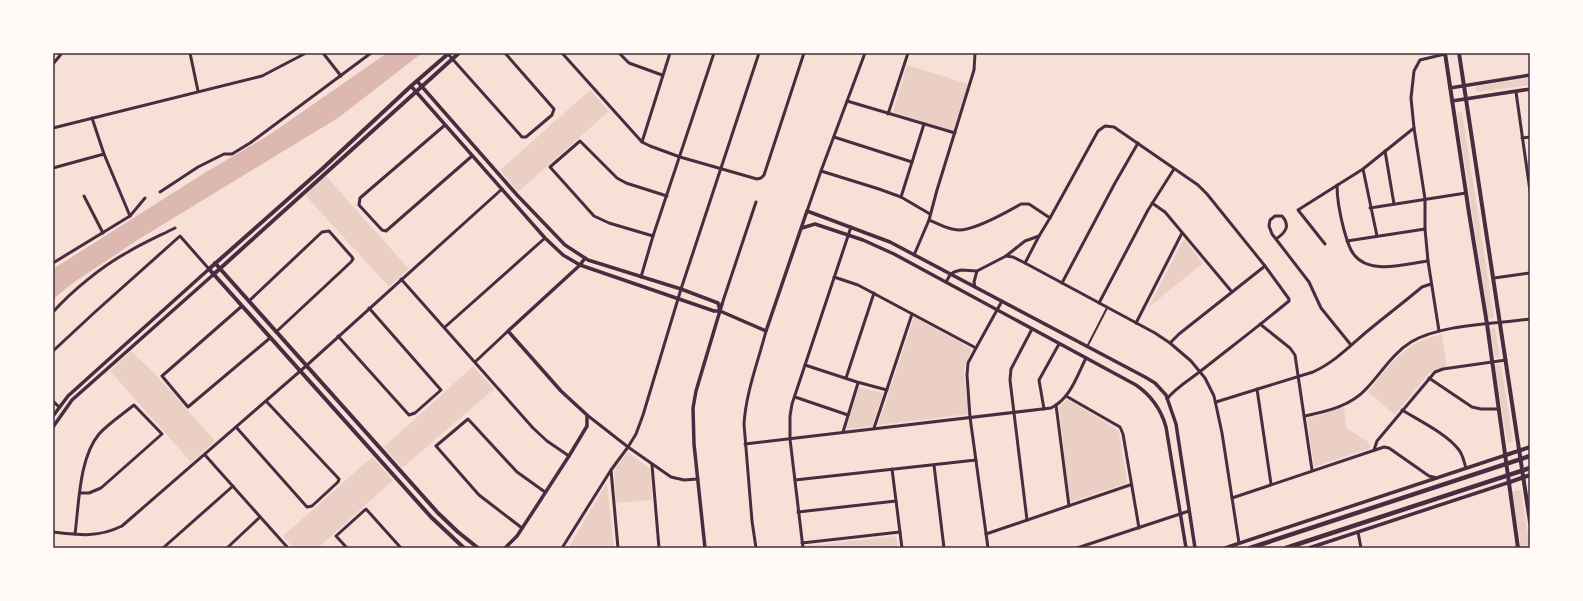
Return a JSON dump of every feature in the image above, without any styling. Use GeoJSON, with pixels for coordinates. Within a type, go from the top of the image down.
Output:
{"type":"FeatureCollection","features":[{"type":"Feature","properties":{"kind":"main road"},"geometry":{"type":"LineString","coordinates":[[449,53],[411,86],[311,179],[209,269],[431,517],[464,548]]}},
{"type":"Feature","properties":{"kind":"main road"},"geometry":{"type":"LineString","coordinates":[[214,274],[459,53]]}},
{"type":"Feature","properties":{"kind":"main road"},"geometry":{"type":"LineString","coordinates":[[1460,53],[1501,323],[1518,451],[1530,522]]}},
{"type":"Feature","properties":{"kind":"main road"},"geometry":{"type":"LineString","coordinates":[[1445,54],[1493,362],[1518,548]]}},
{"type":"Feature","properties":{"kind":"main road"},"geometry":{"type":"LineString","coordinates":[[311,179],[315,183]]}},
{"type":"Feature","properties":{"kind":"main road"},"geometry":{"type":"LineString","coordinates":[[246,236],[251,241]]}},
{"type":"Feature","properties":{"kind":"main road"},"geometry":{"type":"LineString","coordinates":[[215,263],[438,513],[478,548]]}},
{"type":"Feature","properties":{"kind":"main road"},"geometry":{"type":"LineString","coordinates":[[1506,455],[1530,447]]}},
{"type":"Feature","properties":{"kind":"main road"},"geometry":{"type":"LineString","coordinates":[[1250,548],[1530,456]]}},
{"type":"Feature","properties":{"kind":"main road"},"geometry":{"type":"LineString","coordinates":[[1286,548],[1530,468]]}},
{"type":"Feature","properties":{"kind":"main road"},"geometry":{"type":"LineString","coordinates":[[1510,482],[1530,475]]}},
{"type":"Feature","properties":{"kind":"street"},"geometry":{"type":"LineString","coordinates":[[53,64],[62,53]]}},
{"type":"Feature","properties":{"kind":"street"},"geometry":{"type":"LineString","coordinates":[[190,53],[198,91]]}},
{"type":"Feature","properties":{"kind":"street"},"geometry":{"type":"LineString","coordinates":[[53,128],[262,76],[306,53]]}},
{"type":"Feature","properties":{"kind":"street"},"geometry":{"type":"LineString","coordinates":[[323,53],[341,76]]}},
{"type":"Feature","properties":{"kind":"street"},"geometry":{"type":"LineString","coordinates":[[160,192],[198,167],[224,154],[232,154],[250,143],[371,53]]}},
{"type":"Feature","properties":{"kind":"street"},"geometry":{"type":"LineString","coordinates":[[449,53],[522,137],[526,137],[552,115],[554,109],[504,53]]}},
{"type":"Feature","properties":{"kind":"street"},"geometry":{"type":"LineString","coordinates":[[562,53],[642,142],[680,157],[757,180],[764,175],[804,53]]}},
{"type":"Feature","properties":{"kind":"street"},"geometry":{"type":"LineString","coordinates":[[619,53],[629,63],[662,75]]}},
{"type":"Feature","properties":{"kind":"street"},"geometry":{"type":"LineString","coordinates":[[642,142],[670,53]]}},
{"type":"Feature","properties":{"kind":"street"},"geometry":{"type":"LineString","coordinates":[[641,277],[653,236],[714,53]]}},
{"type":"Feature","properties":{"kind":"street"},"geometry":{"type":"LineString","coordinates":[[562,548],[610,470],[636,434],[681,289],[759,53]]}},
{"type":"Feature","properties":{"kind":"street"},"geometry":{"type":"LineString","coordinates":[[756,548],[745,444],[745,408],[748,391],[766,331],[807,211],[865,53]]}},
{"type":"Feature","properties":{"kind":"street"},"geometry":{"type":"LineString","coordinates":[[888,114],[908,53]]}},
{"type":"Feature","properties":{"kind":"street"},"geometry":{"type":"LineString","coordinates":[[914,255],[929,220],[955,134],[974,70],[975,53]]}},
{"type":"Feature","properties":{"kind":"street"},"geometry":{"type":"LineString","coordinates":[[1440,331],[1428,261],[1425,229],[1425,199],[1411,98],[1414,71],[1420,60],[1445,54]]}},
{"type":"Feature","properties":{"kind":"street"},"geometry":{"type":"LineString","coordinates":[[1450,88],[1530,75]]}},
{"type":"Feature","properties":{"kind":"street"},"geometry":{"type":"LineString","coordinates":[[417,82],[564,245],[585,258],[681,289],[718,303],[720,312]]}},
{"type":"Feature","properties":{"kind":"street"},"geometry":{"type":"LineString","coordinates":[[411,86],[545,238],[563,255],[580,266],[720,312],[766,331]]}},
{"type":"Feature","properties":{"kind":"street"},"geometry":{"type":"LineString","coordinates":[[1452,102],[1530,89]]}},
{"type":"Feature","properties":{"kind":"street"},"geometry":{"type":"LineString","coordinates":[[1516,92],[1530,191]]}},
{"type":"Feature","properties":{"kind":"street"},"geometry":{"type":"LineString","coordinates":[[847,101],[955,134]]}},
{"type":"Feature","properties":{"kind":"street"},"geometry":{"type":"LineString","coordinates":[[92,118],[104,154],[130,216]]}},
{"type":"Feature","properties":{"kind":"street"},"geometry":{"type":"LineString","coordinates":[[901,197],[924,124]]}},
{"type":"Feature","properties":{"kind":"street"},"geometry":{"type":"LineString","coordinates":[[445,125],[360,198],[359,205],[382,230],[386,231],[472,156]]}},
{"type":"Feature","properties":{"kind":"street"},"geometry":{"type":"LineString","coordinates":[[1025,263],[1095,134],[1101,128],[1110,126],[1114,127],[1189,178],[1207,194],[1290,299],[1200,372],[1172,392],[1167,399]]}},
{"type":"Feature","properties":{"kind":"street"},"geometry":{"type":"LineString","coordinates":[[1325,244],[1298,210],[1363,168],[1414,128]]}},
{"type":"Feature","properties":{"kind":"street"},"geometry":{"type":"LineString","coordinates":[[834,137],[912,162]]}},
{"type":"Feature","properties":{"kind":"street"},"geometry":{"type":"LineString","coordinates":[[1522,138],[1530,137]]}},
{"type":"Feature","properties":{"kind":"street"},"geometry":{"type":"LineString","coordinates":[[653,236],[608,223],[594,216],[550,169],[552,164],[580,141],[617,178],[626,183],[667,196]]}},
{"type":"Feature","properties":{"kind":"street"},"geometry":{"type":"LineString","coordinates":[[1062,283],[1138,143]]}},
{"type":"Feature","properties":{"kind":"street"},"geometry":{"type":"LineString","coordinates":[[1385,151],[1394,204]]}},
{"type":"Feature","properties":{"kind":"street"},"geometry":{"type":"LineString","coordinates":[[53,168],[104,154]]}},
{"type":"Feature","properties":{"kind":"street"},"geometry":{"type":"LineString","coordinates":[[1363,168],[1370,208],[1377,236]]}},
{"type":"Feature","properties":{"kind":"street"},"geometry":{"type":"LineString","coordinates":[[1099,303],[1152,203],[1174,169]]}},
{"type":"Feature","properties":{"kind":"street"},"geometry":{"type":"LineString","coordinates":[[821,171],[901,197],[930,214]]}},
{"type":"Feature","properties":{"kind":"street"},"geometry":{"type":"LineString","coordinates":[[1337,185],[1339,211],[1347,241],[1354,255],[1369,265],[1389,266],[1428,261]]}},
{"type":"Feature","properties":{"kind":"street"},"geometry":{"type":"LineString","coordinates":[[53,532],[98,535],[122,526],[306,366],[401,278],[502,189]]}},
{"type":"Feature","properties":{"kind":"street"},"geometry":{"type":"LineString","coordinates":[[1370,208],[1466,193]]}},
{"type":"Feature","properties":{"kind":"street"},"geometry":{"type":"LineString","coordinates":[[84,196],[103,232]]}},
{"type":"Feature","properties":{"kind":"street"},"geometry":{"type":"LineString","coordinates":[[53,263],[130,216],[145,198]]}},
{"type":"Feature","properties":{"kind":"street"},"geometry":{"type":"LineString","coordinates":[[705,548],[694,444],[693,408],[696,391],[722,304],[756,202]]}},
{"type":"Feature","properties":{"kind":"street"},"geometry":{"type":"LineString","coordinates":[[929,220],[945,227],[960,230],[996,217],[1025,203],[1029,204],[1050,218]]}},
{"type":"Feature","properties":{"kind":"street"},"geometry":{"type":"LineString","coordinates":[[1152,203],[1165,212],[1232,292]]}},
{"type":"Feature","properties":{"kind":"street"},"geometry":{"type":"LineString","coordinates":[[807,211],[884,240],[1088,345],[1155,383],[1167,399],[1176,424],[1195,548]]}},
{"type":"Feature","properties":{"kind":"street"},"geometry":{"type":"LineString","coordinates":[[1276,239],[1285,232],[1287,226],[1286,221],[1282,216],[1275,216],[1270,220],[1268,226],[1276,239],[1309,282],[1321,308],[1351,345]]}},
{"type":"Feature","properties":{"kind":"street"},"geometry":{"type":"LineString","coordinates":[[802,228],[815,224],[848,235],[894,254],[1136,385],[1146,392],[1156,403],[1163,416],[1166,427],[1186,548]]}},
{"type":"Feature","properties":{"kind":"street"},"geometry":{"type":"LineString","coordinates":[[53,312],[63,301],[91,278],[127,252],[175,228]]}},
{"type":"Feature","properties":{"kind":"street"},"geometry":{"type":"LineString","coordinates":[[803,548],[790,439],[790,416],[805,365],[851,228]]}},
{"type":"Feature","properties":{"kind":"street"},"geometry":{"type":"LineString","coordinates":[[1347,241],[1425,229]]}},
{"type":"Feature","properties":{"kind":"street"},"geometry":{"type":"LineString","coordinates":[[249,301],[322,232],[329,231],[352,257],[353,260],[351,262],[276,332]]}},
{"type":"Feature","properties":{"kind":"street"},"geometry":{"type":"LineString","coordinates":[[1136,323],[1182,233]]}},
{"type":"Feature","properties":{"kind":"street"},"geometry":{"type":"LineString","coordinates":[[53,351],[180,236],[209,269],[68,396],[58,407],[53,416]]}},
{"type":"Feature","properties":{"kind":"street"},"geometry":{"type":"LineString","coordinates":[[946,282],[950,275],[954,272],[961,270],[977,271],[1006,256],[1025,241],[1039,236]]}},
{"type":"Feature","properties":{"kind":"street"},"geometry":{"type":"LineString","coordinates":[[445,327],[545,238]]}},
{"type":"Feature","properties":{"kind":"street"},"geometry":{"type":"LineString","coordinates":[[1006,256],[1013,257],[1025,263],[1170,343],[1191,361],[1200,372],[1210,386],[1216,402],[1240,543]]}},
{"type":"Feature","properties":{"kind":"street"},"geometry":{"type":"LineString","coordinates":[[475,362],[580,266],[585,258]]}},
{"type":"Feature","properties":{"kind":"street"},"geometry":{"type":"LineString","coordinates":[[1170,343],[1265,266]]}},
{"type":"Feature","properties":{"kind":"street"},"geometry":{"type":"LineString","coordinates":[[975,287],[974,282],[977,271]]}},
{"type":"Feature","properties":{"kind":"street"},"geometry":{"type":"LineString","coordinates":[[53,427],[66,408],[92,382],[214,274]]}},
{"type":"Feature","properties":{"kind":"street"},"geometry":{"type":"LineString","coordinates":[[1494,278],[1530,274]]}},
{"type":"Feature","properties":{"kind":"street"},"geometry":{"type":"LineString","coordinates":[[834,277],[858,285],[976,348]]}},
{"type":"Feature","properties":{"kind":"street"},"geometry":{"type":"LineString","coordinates":[[401,278],[533,428],[569,456]]}},
{"type":"Feature","properties":{"kind":"street"},"geometry":{"type":"LineString","coordinates":[[1216,402],[1313,372],[1331,363],[1422,287],[1432,284]]}},
{"type":"Feature","properties":{"kind":"street"},"geometry":{"type":"LineString","coordinates":[[846,378],[874,293]]}},
{"type":"Feature","properties":{"kind":"street"},"geometry":{"type":"LineString","coordinates":[[988,548],[970,417],[967,375],[968,363],[1002,300]]}},
{"type":"Feature","properties":{"kind":"street"},"geometry":{"type":"LineString","coordinates":[[242,306],[162,376],[188,407],[270,338]]}},
{"type":"Feature","properties":{"kind":"street"},"geometry":{"type":"LineString","coordinates":[[338,336],[409,415],[415,414],[441,390],[369,308]]}},
{"type":"Feature","properties":{"kind":"street"},"geometry":{"type":"LineString","coordinates":[[1088,345],[1107,308]]}},
{"type":"Feature","properties":{"kind":"street"},"geometry":{"type":"LineString","coordinates":[[874,428],[912,314]]}},
{"type":"Feature","properties":{"kind":"street"},"geometry":{"type":"LineString","coordinates":[[1305,416],[1343,406],[1357,397],[1404,347],[1422,337],[1440,331],[1530,319]]}},
{"type":"Feature","properties":{"kind":"street"},"geometry":{"type":"LineString","coordinates":[[1260,324],[1290,348],[1295,355],[1312,470]]}},
{"type":"Feature","properties":{"kind":"street"},"geometry":{"type":"LineString","coordinates":[[1027,520],[1010,380],[1011,369],[1032,329]]}},
{"type":"Feature","properties":{"kind":"street"},"geometry":{"type":"LineString","coordinates":[[508,331],[561,391],[587,415],[628,447],[671,477],[684,480],[698,479]]}},
{"type":"Feature","properties":{"kind":"street"},"geometry":{"type":"LineString","coordinates":[[1044,409],[1039,380],[1059,344]]}},
{"type":"Feature","properties":{"kind":"street"},"geometry":{"type":"LineString","coordinates":[[745,444],[1044,409],[1056,405],[1066,396],[1086,358]]}},
{"type":"Feature","properties":{"kind":"street"},"geometry":{"type":"LineString","coordinates":[[1374,450],[1377,441],[1428,378],[1435,372],[1443,369],[1506,360]]}},
{"type":"Feature","properties":{"kind":"street"},"geometry":{"type":"LineString","coordinates":[[805,365],[858,383],[887,390]]}},
{"type":"Feature","properties":{"kind":"street"},"geometry":{"type":"LineString","coordinates":[[88,378],[92,382]]}},
{"type":"Feature","properties":{"kind":"street"},"geometry":{"type":"LineString","coordinates":[[1428,378],[1472,407],[1481,409],[1499,409]]}},
{"type":"Feature","properties":{"kind":"street"},"geometry":{"type":"LineString","coordinates":[[843,432],[858,383]]}},
{"type":"Feature","properties":{"kind":"street"},"geometry":{"type":"LineString","coordinates":[[1258,390],[1271,484]]}},
{"type":"Feature","properties":{"kind":"street"},"geometry":{"type":"LineString","coordinates":[[1066,396],[1120,427],[1123,434],[1138,528]]}},
{"type":"Feature","properties":{"kind":"street"},"geometry":{"type":"LineString","coordinates":[[795,397],[848,415]]}},
{"type":"Feature","properties":{"kind":"street"},"geometry":{"type":"LineString","coordinates":[[53,401],[58,407]]}},
{"type":"Feature","properties":{"kind":"street"},"geometry":{"type":"LineString","coordinates":[[236,428],[307,507],[312,506],[338,482],[339,479],[266,401]]}},
{"type":"Feature","properties":{"kind":"street"},"geometry":{"type":"LineString","coordinates":[[75,534],[80,493],[87,453],[100,433],[134,404],[162,434],[101,488],[89,493],[80,493]]}},
{"type":"Feature","properties":{"kind":"street"},"geometry":{"type":"LineString","coordinates":[[1056,405],[1068,506]]}},
{"type":"Feature","properties":{"kind":"street"},"geometry":{"type":"LineString","coordinates":[[1402,410],[1447,438],[1460,452],[1466,468]]}},
{"type":"Feature","properties":{"kind":"street"},"geometry":{"type":"LineString","coordinates":[[505,548],[522,528],[569,456],[587,426],[587,415]]}},
{"type":"Feature","properties":{"kind":"street"},"geometry":{"type":"LineString","coordinates":[[522,528],[479,495],[436,446],[468,419],[517,472],[545,492]]}},
{"type":"Feature","properties":{"kind":"street"},"geometry":{"type":"LineString","coordinates":[[1232,498],[1384,447],[1389,448],[1429,476],[1437,478]]}},
{"type":"Feature","properties":{"kind":"street"},"geometry":{"type":"LineString","coordinates":[[205,455],[288,548]]}},
{"type":"Feature","properties":{"kind":"street"},"geometry":{"type":"LineString","coordinates":[[1225,548],[1506,455]]}},
{"type":"Feature","properties":{"kind":"street"},"geometry":{"type":"LineString","coordinates":[[795,480],[976,460]]}},
{"type":"Feature","properties":{"kind":"street"},"geometry":{"type":"LineString","coordinates":[[652,464],[660,548]]}},
{"type":"Feature","properties":{"kind":"street"},"geometry":{"type":"LineString","coordinates":[[934,465],[944,548]]}},
{"type":"Feature","properties":{"kind":"street"},"geometry":{"type":"LineString","coordinates":[[892,469],[902,548]]}},
{"type":"Feature","properties":{"kind":"street"},"geometry":{"type":"LineString","coordinates":[[610,470],[618,548]]}},
{"type":"Feature","properties":{"kind":"street"},"geometry":{"type":"LineString","coordinates":[[1309,548],[1510,482]]}},
{"type":"Feature","properties":{"kind":"street"},"geometry":{"type":"LineString","coordinates":[[986,534],[1130,485]]}},
{"type":"Feature","properties":{"kind":"street"},"geometry":{"type":"LineString","coordinates":[[163,548],[233,486]]}},
{"type":"Feature","properties":{"kind":"street"},"geometry":{"type":"LineString","coordinates":[[798,512],[896,501]]}},
{"type":"Feature","properties":{"kind":"street"},"geometry":{"type":"LineString","coordinates":[[347,548],[336,536],[366,509],[400,548]]}},
{"type":"Feature","properties":{"kind":"street"},"geometry":{"type":"LineString","coordinates":[[1077,548],[1189,512]]}},
{"type":"Feature","properties":{"kind":"street"},"geometry":{"type":"LineString","coordinates":[[226,548],[260,517]]}},
{"type":"Feature","properties":{"kind":"street"},"geometry":{"type":"LineString","coordinates":[[802,543],[900,532]]}},
{"type":"Feature","properties":{"kind":"street"},"geometry":{"type":"LineString","coordinates":[[1358,532],[1361,548]]}},
{"type":"Feature","properties":{"kind":"shaded area"},"geometry":{"type":"Polygon","coordinates":[[[387,53],[422,53],[338,118],[139,239],[73,283],[53,299],[53,269],[206,172],[269,135],[387,53]]]}},
{"type":"Feature","properties":{"kind":"shaded area"},"geometry":{"type":"Polygon","coordinates":[[[907,65],[968,84],[953,131],[893,112],[907,65]]]}},
{"type":"Feature","properties":{"kind":"shaded area"},"geometry":{"type":"Polygon","coordinates":[[[1530,78],[1530,85],[1476,92],[1475,87],[1477,86],[1530,78]]]}},
{"type":"Feature","properties":{"kind":"shaded area"},"geometry":{"type":"Polygon","coordinates":[[[590,90],[609,111],[518,192],[500,170],[590,90]]]}},
{"type":"Feature","properties":{"kind":"shaded area"},"geometry":{"type":"Polygon","coordinates":[[[1462,111],[1494,317],[1492,319],[1488,318],[1457,112],[1462,111]]]}},
{"type":"Feature","properties":{"kind":"shaded area"},"geometry":{"type":"Polygon","coordinates":[[[326,176],[409,269],[389,287],[305,195],[326,176]]]}},
{"type":"Feature","properties":{"kind":"shaded area"},"geometry":{"type":"Polygon","coordinates":[[[1184,239],[1203,263],[1148,308],[1184,239]]]}},
{"type":"Feature","properties":{"kind":"shaded area"},"geometry":{"type":"Polygon","coordinates":[[[914,317],[972,349],[965,364],[964,375],[969,414],[878,425],[914,317]]]}},
{"type":"Feature","properties":{"kind":"shaded area"},"geometry":{"type":"Polygon","coordinates":[[[1494,327],[1500,357],[1495,358],[1490,330],[1494,327]]]}},
{"type":"Feature","properties":{"kind":"shaded area"},"geometry":{"type":"Polygon","coordinates":[[[1442,334],[1447,367],[1436,369],[1429,373],[1395,415],[1368,392],[1399,356],[1418,343],[1442,334]]]}},
{"type":"Feature","properties":{"kind":"shaded area"},"geometry":{"type":"Polygon","coordinates":[[[131,351],[158,377],[215,441],[191,462],[110,371],[131,351]]]}},
{"type":"Feature","properties":{"kind":"shaded area"},"geometry":{"type":"Polygon","coordinates":[[[1497,364],[1501,365],[1513,442],[1507,443],[1495,366],[1497,364]]]}},
{"type":"Feature","properties":{"kind":"shaded area"},"geometry":{"type":"Polygon","coordinates":[[[473,366],[494,389],[402,468],[384,447],[473,366]]]}},
{"type":"Feature","properties":{"kind":"shaded area"},"geometry":{"type":"Polygon","coordinates":[[[859,387],[883,393],[872,426],[846,429],[859,387]]]}},
{"type":"Feature","properties":{"kind":"shaded area"},"geometry":{"type":"Polygon","coordinates":[[[1067,399],[1115,428],[1119,432],[1127,483],[1070,502],[1059,407],[1067,399]]]}},
{"type":"Feature","properties":{"kind":"shaded area"},"geometry":{"type":"Polygon","coordinates":[[[1344,407],[1346,428],[1367,441],[1371,448],[1314,467],[1307,418],[1344,407]]]}},
{"type":"Feature","properties":{"kind":"shaded area"},"geometry":{"type":"Polygon","coordinates":[[[628,452],[650,469],[652,500],[616,503],[614,470],[628,452]]]}},
{"type":"Feature","properties":{"kind":"shaded area"},"geometry":{"type":"Polygon","coordinates":[[[372,457],[393,480],[318,548],[294,548],[283,536],[372,457]]]}},
{"type":"Feature","properties":{"kind":"shaded area"},"geometry":{"type":"Polygon","coordinates":[[[607,482],[614,548],[568,548],[569,547],[607,482]]]}},
{"type":"Feature","properties":{"kind":"shaded area"},"geometry":{"type":"Polygon","coordinates":[[[1521,490],[1530,548],[1521,548],[1512,491],[1521,490]]]}},
{"type":"Feature","properties":{"kind":"shaded area"},"geometry":{"type":"Polygon","coordinates":[[[896,536],[898,548],[807,548],[807,546],[896,536]]]}}]}
